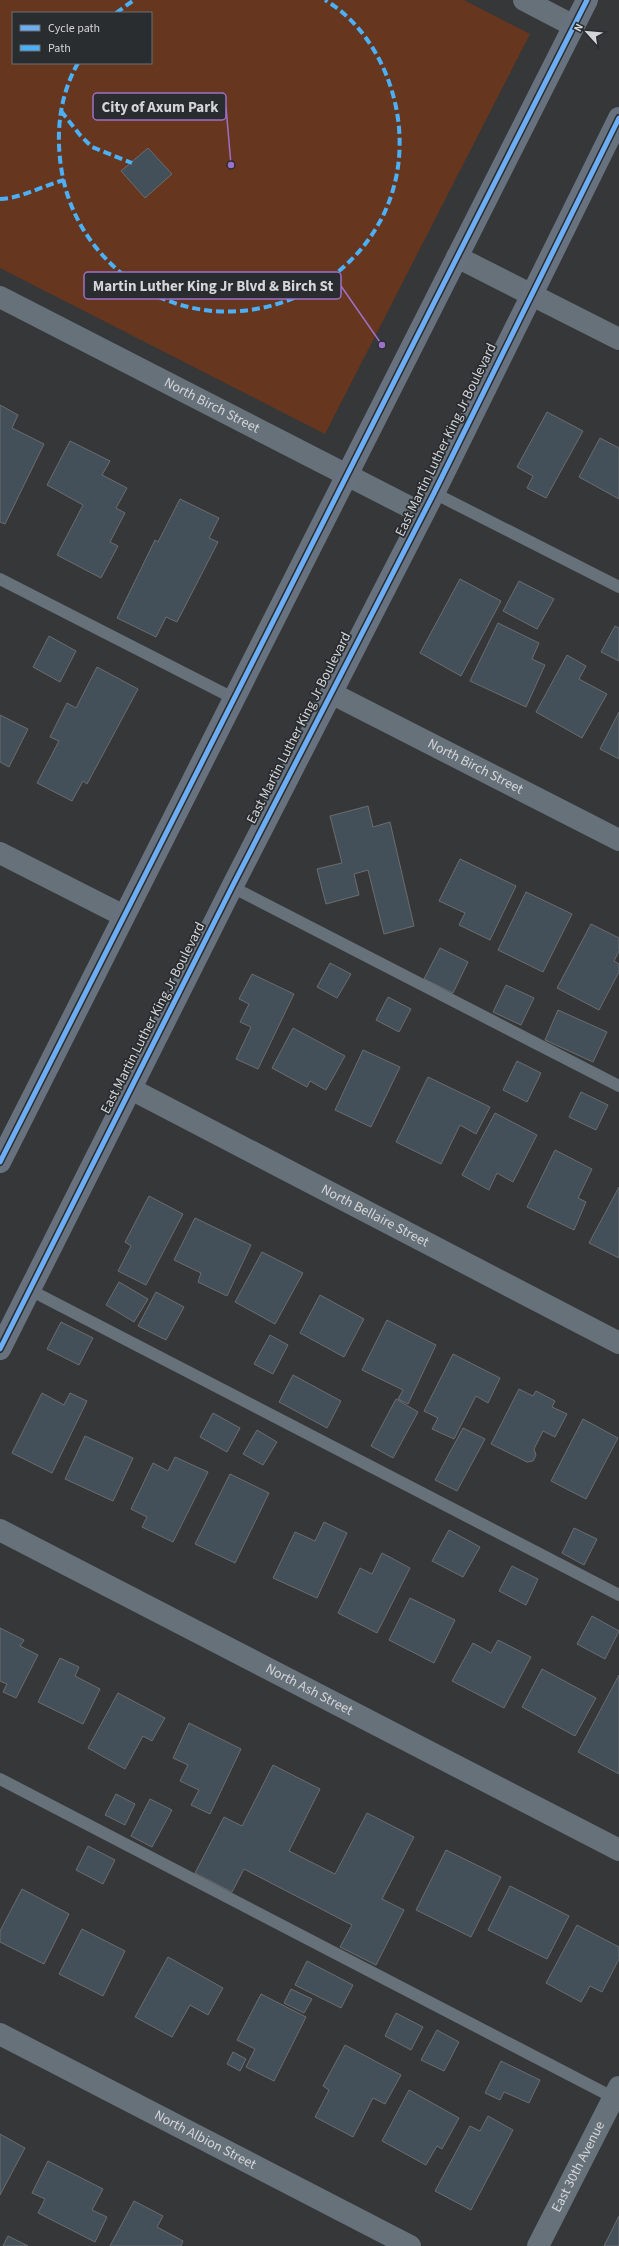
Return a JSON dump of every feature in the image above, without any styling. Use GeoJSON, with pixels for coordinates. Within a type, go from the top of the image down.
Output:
{"type":"FeatureCollection","features":[{"type":"Feature","properties":{"kind":"main road"},"geometry":{"type":"LineString","coordinates":[[2,1153],[348,476],[587,0]]}},
{"type":"Feature","properties":{"kind":"main road","name":"East Martin Luther King Jr Boulevard"},"geometry":{"type":"LineString","coordinates":[[0,1350],[232,887],[434,493],[619,118]]}},
{"type":"Feature","properties":{"kind":"street"},"geometry":{"type":"LineString","coordinates":[[529,2],[574,26]]}},
{"type":"Feature","properties":{"kind":"street"},"geometry":{"type":"LineString","coordinates":[[457,257],[619,339]]}},
{"type":"Feature","properties":{"kind":"street","name":"North Birch Street"},"geometry":{"type":"LineString","coordinates":[[0,298],[423,514]]}},
{"type":"Feature","properties":{"kind":"street","name":"North Birch Street"},"geometry":{"type":"LineString","coordinates":[[331,693],[619,840]]}},
{"type":"Feature","properties":{"kind":"street"},"geometry":{"type":"LineString","coordinates":[[0,853],[124,916]]}},
{"type":"Feature","properties":{"kind":"street","name":"North Bellaire Street"},"geometry":{"type":"LineString","coordinates":[[131,1089],[619,1343]]}},
{"type":"Feature","properties":{"kind":"street","name":"North Ash Street"},"geometry":{"type":"LineString","coordinates":[[0,1530],[619,1850]]}},
{"type":"Feature","properties":{"kind":"street","name":"North Albion Street"},"geometry":{"type":"LineString","coordinates":[[0,2034],[410,2246]]}},
{"type":"Feature","properties":{"kind":"street","name":"East 30th Avenue"},"geometry":{"type":"LineString","coordinates":[[538,2246],[617,2095]]}},
{"type":"Feature","properties":{"kind":"lane"},"geometry":{"type":"LineString","coordinates":[[434,493],[619,587]]}},
{"type":"Feature","properties":{"kind":"lane"},"geometry":{"type":"LineString","coordinates":[[0,579],[235,698]]}},
{"type":"Feature","properties":{"kind":"lane"},"geometry":{"type":"LineString","coordinates":[[232,887],[619,1086]]}},
{"type":"Feature","properties":{"kind":"lane"},"geometry":{"type":"LineString","coordinates":[[30,1290],[619,1595]]}},
{"type":"Feature","properties":{"kind":"lane"},"geometry":{"type":"LineString","coordinates":[[0,1779],[617,2095]]}},
{"type":"Feature","properties":{"kind":"shaded area"},"geometry":{"type":"Polygon","coordinates":[[[0,0],[464,0],[530,34],[325,434],[0,268],[0,0]]]}},
{"type":"Feature","properties":{"kind":"building"},"geometry":{"type":"Polygon","coordinates":[[[148,148],[172,174],[145,198],[121,171],[148,148]]]}},
{"type":"Feature","properties":{"kind":"building"},"geometry":{"type":"Polygon","coordinates":[[[0,405],[18,415],[12,428],[44,444],[5,524],[0,522],[0,405]]]}},
{"type":"Feature","properties":{"kind":"building"},"geometry":{"type":"Polygon","coordinates":[[[547,412],[583,431],[546,498],[527,488],[533,476],[517,467],[547,412]]]}},
{"type":"Feature","properties":{"kind":"building"},"geometry":{"type":"Polygon","coordinates":[[[600,438],[619,448],[619,499],[579,477],[600,438]]]}},
{"type":"Feature","properties":{"kind":"building"},"geometry":{"type":"Polygon","coordinates":[[[70,441],[110,461],[102,475],[127,488],[116,508],[125,513],[110,542],[118,546],[101,578],[57,555],[83,505],[47,485],[70,441]]]}},
{"type":"Feature","properties":{"kind":"building"},"geometry":{"type":"Polygon","coordinates":[[[180,499],[219,518],[209,538],[218,542],[177,622],[166,617],[156,637],[117,618],[155,540],[158,542],[180,499]]]}},
{"type":"Feature","properties":{"kind":"building"},"geometry":{"type":"Polygon","coordinates":[[[460,579],[501,601],[461,676],[420,653],[460,579]]]}},
{"type":"Feature","properties":{"kind":"building"},"geometry":{"type":"Polygon","coordinates":[[[519,581],[554,599],[537,629],[503,611],[519,581]]]}},
{"type":"Feature","properties":{"kind":"building"},"geometry":{"type":"Polygon","coordinates":[[[498,623],[539,643],[532,659],[545,665],[526,707],[470,681],[498,623]]]}},
{"type":"Feature","properties":{"kind":"building"},"geometry":{"type":"Polygon","coordinates":[[[615,626],[619,628],[619,661],[601,652],[615,626]]]}},
{"type":"Feature","properties":{"kind":"building"},"geometry":{"type":"Polygon","coordinates":[[[49,636],[76,651],[60,682],[33,667],[49,636]]]}},
{"type":"Feature","properties":{"kind":"building"},"geometry":{"type":"Polygon","coordinates":[[[567,655],[586,666],[579,679],[607,694],[582,738],[536,712],[567,655]]]}},
{"type":"Feature","properties":{"kind":"building"},"geometry":{"type":"Polygon","coordinates":[[[97,667],[138,689],[87,784],[83,781],[72,801],[37,783],[59,741],[50,737],[67,703],[76,708],[97,667]]]}},
{"type":"Feature","properties":{"kind":"building"},"geometry":{"type":"Polygon","coordinates":[[[619,712],[619,759],[600,749],[619,712]]]}},
{"type":"Feature","properties":{"kind":"building"},"geometry":{"type":"Polygon","coordinates":[[[0,715],[28,729],[9,767],[0,762],[0,715]]]}},
{"type":"Feature","properties":{"kind":"building"},"geometry":{"type":"Polygon","coordinates":[[[368,806],[373,827],[390,822],[414,926],[384,934],[368,870],[354,874],[359,895],[326,904],[317,869],[342,863],[330,816],[368,806]]]}},
{"type":"Feature","properties":{"kind":"building"},"geometry":{"type":"Polygon","coordinates":[[[460,859],[516,886],[490,940],[459,925],[465,913],[439,901],[460,859]]]}},
{"type":"Feature","properties":{"kind":"building"},"geometry":{"type":"Polygon","coordinates":[[[526,892],[572,914],[543,972],[498,950],[526,892]]]}},
{"type":"Feature","properties":{"kind":"building"},"geometry":{"type":"Polygon","coordinates":[[[591,924],[619,938],[619,951],[614,961],[619,964],[619,972],[599,1010],[557,988],[591,924]]]}},
{"type":"Feature","properties":{"kind":"building"},"geometry":{"type":"Polygon","coordinates":[[[440,948],[468,962],[453,993],[424,979],[440,948]]]}},
{"type":"Feature","properties":{"kind":"building"},"geometry":{"type":"Polygon","coordinates":[[[330,963],[351,974],[337,998],[317,987],[330,963]]]}},
{"type":"Feature","properties":{"kind":"building"},"geometry":{"type":"Polygon","coordinates":[[[252,974],[294,994],[258,1069],[236,1059],[251,1027],[240,1022],[249,1004],[239,999],[252,974]]]}},
{"type":"Feature","properties":{"kind":"building"},"geometry":{"type":"Polygon","coordinates":[[[506,985],[534,998],[521,1025],[493,1012],[506,985]]]}},
{"type":"Feature","properties":{"kind":"building"},"geometry":{"type":"Polygon","coordinates":[[[388,997],[411,1009],[399,1032],[376,1020],[388,997]]]}},
{"type":"Feature","properties":{"kind":"building"},"geometry":{"type":"Polygon","coordinates":[[[558,1010],[607,1032],[593,1062],[545,1040],[558,1010]]]}},
{"type":"Feature","properties":{"kind":"building"},"geometry":{"type":"Polygon","coordinates":[[[293,1028],[345,1056],[326,1090],[310,1081],[307,1087],[272,1068],[293,1028]]]}},
{"type":"Feature","properties":{"kind":"building"},"geometry":{"type":"Polygon","coordinates":[[[363,1050],[400,1067],[371,1127],[335,1110],[363,1050]]]}},
{"type":"Feature","properties":{"kind":"building"},"geometry":{"type":"Polygon","coordinates":[[[517,1061],[541,1073],[527,1102],[503,1090],[517,1061]]]}},
{"type":"Feature","properties":{"kind":"building"},"geometry":{"type":"Polygon","coordinates":[[[428,1077],[490,1107],[476,1134],[460,1125],[441,1164],[396,1142],[428,1077]]]}},
{"type":"Feature","properties":{"kind":"building"},"geometry":{"type":"Polygon","coordinates":[[[581,1092],[608,1105],[596,1130],[569,1117],[581,1092]]]}},
{"type":"Feature","properties":{"kind":"building"},"geometry":{"type":"Polygon","coordinates":[[[495,1113],[537,1135],[513,1182],[497,1173],[489,1190],[462,1175],[495,1113]]]}},
{"type":"Feature","properties":{"kind":"building"},"geometry":{"type":"Polygon","coordinates":[[[555,1150],[592,1169],[578,1198],[586,1202],[574,1230],[527,1207],[555,1150]]]}},
{"type":"Feature","properties":{"kind":"building"},"geometry":{"type":"Polygon","coordinates":[[[619,1187],[619,1258],[589,1243],[619,1187]]]}},
{"type":"Feature","properties":{"kind":"building"},"geometry":{"type":"Polygon","coordinates":[[[149,1196],[183,1214],[146,1285],[118,1271],[131,1246],[125,1242],[149,1196]]]}},
{"type":"Feature","properties":{"kind":"building"},"geometry":{"type":"Polygon","coordinates":[[[195,1218],[251,1245],[227,1296],[198,1282],[201,1273],[174,1260],[195,1218]]]}},
{"type":"Feature","properties":{"kind":"building"},"geometry":{"type":"Polygon","coordinates":[[[262,1252],[303,1273],[275,1324],[235,1302],[262,1252]]]}},
{"type":"Feature","properties":{"kind":"building"},"geometry":{"type":"Polygon","coordinates":[[[119,1282],[148,1299],[134,1322],[106,1305],[119,1282]]]}},
{"type":"Feature","properties":{"kind":"building"},"geometry":{"type":"Polygon","coordinates":[[[156,1292],[184,1307],[166,1340],[138,1326],[156,1292]]]}},
{"type":"Feature","properties":{"kind":"building"},"geometry":{"type":"Polygon","coordinates":[[[320,1295],[364,1319],[344,1357],[300,1333],[320,1295]]]}},
{"type":"Feature","properties":{"kind":"building"},"geometry":{"type":"Polygon","coordinates":[[[387,1320],[436,1345],[408,1404],[398,1399],[403,1390],[362,1370],[387,1320]]]}},
{"type":"Feature","properties":{"kind":"building"},"geometry":{"type":"Polygon","coordinates":[[[61,1322],[93,1338],[79,1365],[47,1349],[61,1322]]]}},
{"type":"Feature","properties":{"kind":"building"},"geometry":{"type":"Polygon","coordinates":[[[270,1335],[288,1345],[273,1374],[254,1364],[270,1335]]]}},
{"type":"Feature","properties":{"kind":"building"},"geometry":{"type":"Polygon","coordinates":[[[453,1354],[500,1378],[488,1403],[476,1396],[454,1439],[432,1429],[438,1418],[424,1411],[453,1354]]]}},
{"type":"Feature","properties":{"kind":"building"},"geometry":{"type":"Polygon","coordinates":[[[293,1375],[341,1401],[327,1428],[279,1402],[293,1375]]]}},
{"type":"Feature","properties":{"kind":"building"},"geometry":{"type":"Polygon","coordinates":[[[519,1389],[533,1396],[536,1391],[555,1401],[552,1407],[567,1414],[555,1437],[543,1431],[534,1449],[536,1455],[533,1461],[527,1462],[491,1444],[519,1389]]]}},
{"type":"Feature","properties":{"kind":"building"},"geometry":{"type":"Polygon","coordinates":[[[42,1393],[64,1405],[70,1393],[87,1401],[52,1473],[12,1453],[42,1393]]]}},
{"type":"Feature","properties":{"kind":"building"},"geometry":{"type":"Polygon","coordinates":[[[396,1399],[418,1412],[393,1458],[371,1446],[396,1399]]]}},
{"type":"Feature","properties":{"kind":"building"},"geometry":{"type":"Polygon","coordinates":[[[213,1413],[240,1428],[227,1452],[200,1437],[213,1413]]]}},
{"type":"Feature","properties":{"kind":"building"},"geometry":{"type":"Polygon","coordinates":[[[583,1419],[618,1438],[586,1499],[551,1481],[583,1419]]]}},
{"type":"Feature","properties":{"kind":"building"},"geometry":{"type":"Polygon","coordinates":[[[463,1428],[485,1439],[457,1491],[435,1480],[463,1428]]]}},
{"type":"Feature","properties":{"kind":"building"},"geometry":{"type":"Polygon","coordinates":[[[257,1430],[277,1442],[263,1465],[243,1454],[257,1430]]]}},
{"type":"Feature","properties":{"kind":"building"},"geometry":{"type":"Polygon","coordinates":[[[85,1436],[133,1458],[113,1501],[65,1479],[85,1436]]]}},
{"type":"Feature","properties":{"kind":"building"},"geometry":{"type":"Polygon","coordinates":[[[175,1457],[208,1472],[173,1542],[142,1527],[147,1517],[131,1509],[153,1463],[168,1471],[175,1457]]]}},
{"type":"Feature","properties":{"kind":"building"},"geometry":{"type":"Polygon","coordinates":[[[230,1474],[269,1493],[235,1563],[195,1544],[230,1474]]]}},
{"type":"Feature","properties":{"kind":"building"},"geometry":{"type":"Polygon","coordinates":[[[324,1522],[347,1533],[317,1598],[273,1578],[295,1532],[315,1541],[324,1522]]]}},
{"type":"Feature","properties":{"kind":"building"},"geometry":{"type":"Polygon","coordinates":[[[574,1528],[597,1539],[584,1565],[562,1553],[574,1528]]]}},
{"type":"Feature","properties":{"kind":"building"},"geometry":{"type":"Polygon","coordinates":[[[449,1530],[480,1547],[463,1577],[432,1561],[449,1530]]]}},
{"type":"Feature","properties":{"kind":"building"},"geometry":{"type":"Polygon","coordinates":[[[382,1553],[410,1568],[377,1633],[338,1613],[360,1568],[372,1574],[382,1553]]]}},
{"type":"Feature","properties":{"kind":"building"},"geometry":{"type":"Polygon","coordinates":[[[512,1566],[538,1579],[526,1605],[499,1591],[512,1566]]]}},
{"type":"Feature","properties":{"kind":"building"},"geometry":{"type":"Polygon","coordinates":[[[410,1598],[455,1620],[434,1663],[389,1640],[410,1598]]]}},
{"type":"Feature","properties":{"kind":"building"},"geometry":{"type":"Polygon","coordinates":[[[592,1616],[619,1631],[605,1659],[577,1644],[592,1616]]]}},
{"type":"Feature","properties":{"kind":"building"},"geometry":{"type":"Polygon","coordinates":[[[0,1628],[24,1640],[20,1646],[38,1655],[16,1698],[3,1692],[7,1684],[0,1681],[0,1628]]]}},
{"type":"Feature","properties":{"kind":"building"},"geometry":{"type":"Polygon","coordinates":[[[498,1640],[531,1657],[504,1708],[452,1681],[473,1643],[491,1653],[498,1640]]]}},
{"type":"Feature","properties":{"kind":"building"},"geometry":{"type":"Polygon","coordinates":[[[60,1658],[79,1667],[75,1676],[100,1689],[83,1724],[38,1702],[60,1658]]]}},
{"type":"Feature","properties":{"kind":"building"},"geometry":{"type":"Polygon","coordinates":[[[542,1669],[596,1698],[575,1736],[522,1707],[542,1669]]]}},
{"type":"Feature","properties":{"kind":"building"},"geometry":{"type":"Polygon","coordinates":[[[619,1675],[619,1774],[578,1752],[619,1675]]]}},
{"type":"Feature","properties":{"kind":"building"},"geometry":{"type":"Polygon","coordinates":[[[118,1693],[165,1718],[152,1741],[143,1736],[125,1769],[88,1748],[118,1693]]]}},
{"type":"Feature","properties":{"kind":"building"},"geometry":{"type":"Polygon","coordinates":[[[189,1723],[241,1749],[210,1814],[191,1805],[199,1790],[180,1781],[188,1765],[173,1758],[189,1723]]]}},
{"type":"Feature","properties":{"kind":"building"},"geometry":{"type":"Polygon","coordinates":[[[273,1765],[320,1789],[289,1851],[335,1874],[367,1813],[414,1837],[382,1899],[404,1910],[376,1965],[340,1947],[352,1925],[244,1869],[232,1892],[195,1873],[224,1817],[242,1826],[273,1765]]]}},
{"type":"Feature","properties":{"kind":"building"},"geometry":{"type":"Polygon","coordinates":[[[116,1794],[135,1804],[125,1825],[105,1815],[116,1794]]]}},
{"type":"Feature","properties":{"kind":"building"},"geometry":{"type":"Polygon","coordinates":[[[150,1799],[172,1810],[152,1847],[131,1836],[150,1799]]]}},
{"type":"Feature","properties":{"kind":"building"},"geometry":{"type":"Polygon","coordinates":[[[88,1846],[115,1860],[103,1884],[76,1870],[88,1846]]]}},
{"type":"Feature","properties":{"kind":"building"},"geometry":{"type":"Polygon","coordinates":[[[446,1850],[501,1877],[471,1937],[416,1910],[446,1850]]]}},
{"type":"Feature","properties":{"kind":"building"},"geometry":{"type":"Polygon","coordinates":[[[510,1886],[569,1916],[547,1959],[488,1930],[510,1886]]]}},
{"type":"Feature","properties":{"kind":"building"},"geometry":{"type":"Polygon","coordinates":[[[22,1889],[69,1914],[44,1964],[0,1942],[0,1931],[22,1889]]]}},
{"type":"Feature","properties":{"kind":"building"},"geometry":{"type":"Polygon","coordinates":[[[577,1925],[619,1947],[619,1959],[602,1992],[590,1986],[581,2002],[546,1983],[577,1925]]]}},
{"type":"Feature","properties":{"kind":"building"},"geometry":{"type":"Polygon","coordinates":[[[82,1929],[125,1951],[103,1996],[59,1974],[82,1929]]]}},
{"type":"Feature","properties":{"kind":"building"},"geometry":{"type":"Polygon","coordinates":[[[168,1957],[223,1988],[208,2015],[190,2005],[172,2037],[135,2017],[168,1957]]]}},
{"type":"Feature","properties":{"kind":"building"},"geometry":{"type":"Polygon","coordinates":[[[307,1961],[353,1985],[341,2008],[295,1985],[307,1961]]]}},
{"type":"Feature","properties":{"kind":"building"},"geometry":{"type":"Polygon","coordinates":[[[291,1989],[312,1999],[304,2013],[284,2003],[291,1989]]]}},
{"type":"Feature","properties":{"kind":"building"},"geometry":{"type":"Polygon","coordinates":[[[261,1994],[306,2017],[274,2081],[246,2067],[255,2049],[237,2040],[261,1994]]]}},
{"type":"Feature","properties":{"kind":"building"},"geometry":{"type":"Polygon","coordinates":[[[396,2013],[423,2027],[411,2050],[385,2036],[396,2013]]]}},
{"type":"Feature","properties":{"kind":"building"},"geometry":{"type":"Polygon","coordinates":[[[437,2030],[459,2042],[444,2071],[421,2060],[437,2030]]]}},
{"type":"Feature","properties":{"kind":"building"},"geometry":{"type":"Polygon","coordinates":[[[345,2045],[401,2075],[385,2104],[373,2098],[353,2137],[315,2117],[329,2090],[323,2086],[345,2045]]]}},
{"type":"Feature","properties":{"kind":"building"},"geometry":{"type":"Polygon","coordinates":[[[233,2052],[246,2059],[240,2071],[227,2064],[233,2052]]]}},
{"type":"Feature","properties":{"kind":"building"},"geometry":{"type":"Polygon","coordinates":[[[501,2061],[540,2080],[529,2103],[504,2092],[500,2100],[485,2093],[501,2061]]]}},
{"type":"Feature","properties":{"kind":"building"},"geometry":{"type":"Polygon","coordinates":[[[409,2090],[459,2118],[442,2149],[437,2146],[426,2165],[382,2141],[409,2090]]]}},
{"type":"Feature","properties":{"kind":"building"},"geometry":{"type":"Polygon","coordinates":[[[488,2116],[513,2130],[471,2210],[435,2191],[470,2126],[480,2131],[488,2116]]]}},
{"type":"Feature","properties":{"kind":"building"},"geometry":{"type":"Polygon","coordinates":[[[0,2134],[25,2148],[0,2195],[0,2134]]]}},
{"type":"Feature","properties":{"kind":"building"},"geometry":{"type":"Polygon","coordinates":[[[48,2161],[103,2189],[92,2210],[107,2217],[95,2242],[38,2213],[45,2199],[32,2193],[48,2161]]]}},
{"type":"Feature","properties":{"kind":"building"},"geometry":{"type":"Polygon","coordinates":[[[134,2201],[163,2216],[157,2227],[183,2241],[181,2246],[110,2246],[134,2201]]]}},
{"type":"Feature","properties":{"kind":"building"},"geometry":{"type":"Polygon","coordinates":[[[619,2216],[619,2246],[604,2246],[619,2216]]]}},
{"type":"Feature","properties":{"kind":"building"},"geometry":{"type":"Polygon","coordinates":[[[8,2236],[28,2246],[3,2246],[8,2236]]]}},
{"type":"Feature","properties":{"kind":"marked path"},"geometry":{"type":"LineString","coordinates":[[117,12],[134,0]]}},
{"type":"Feature","properties":{"kind":"marked path"},"geometry":{"type":"LineString","coordinates":[[77,64],[71,76],[62,104],[59,148],[63,178],[70,202],[80,224],[93,244],[109,262],[154,295],[203,310],[253,310],[300,295],[342,268],[375,230],[395,183],[399,128],[392,91],[377,55],[367,39],[355,24],[341,11],[325,0]]}},
{"type":"Feature","properties":{"kind":"marked path"},"geometry":{"type":"LineString","coordinates":[[61,111],[80,135],[92,147],[132,163]]}},
{"type":"Feature","properties":{"kind":"marked path"},"geometry":{"type":"LineString","coordinates":[[0,199],[24,194],[64,180]]}},
{"type":"Feature","properties":{"kind":"cycle path"},"geometry":{"type":"LineString","coordinates":[[0,1162],[587,0]]}},
{"type":"Feature","properties":{"kind":"cycle path"},"geometry":{"type":"LineString","coordinates":[[0,1349],[232,887],[434,493],[619,118]]}},
{"type":"Feature","properties":{"kind":"place","name":"City of Axum Park"},"geometry":{"type":"Point","coordinates":[231,165]}},
{"type":"Feature","properties":{"kind":"place","name":"Martin Luther King Jr Blvd & Birch St"},"geometry":{"type":"Point","coordinates":[382,345]}}]}
